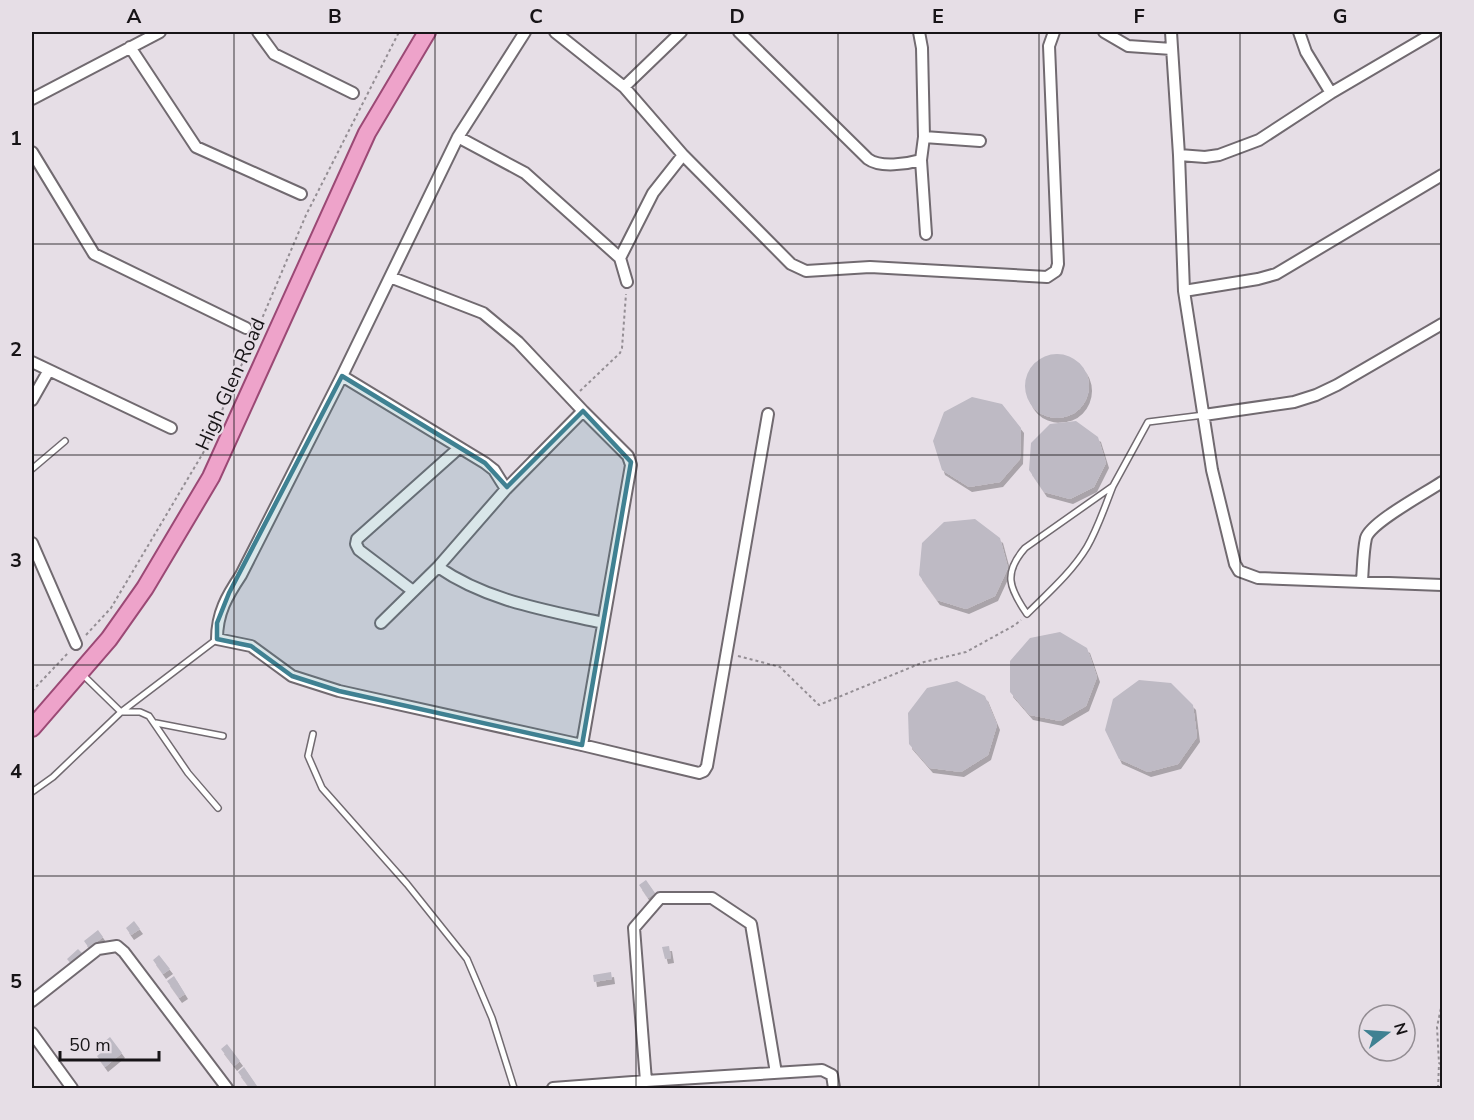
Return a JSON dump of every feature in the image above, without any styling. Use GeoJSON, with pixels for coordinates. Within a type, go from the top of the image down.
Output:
{"type":"FeatureCollection","features":[{"type":"Feature","properties":{"kind":"main road","name":"High Glen Road"},"geometry":{"type":"LineString","coordinates":[[32,728],[109,639],[146,588],[211,477],[367,133],[427,32]]}},
{"type":"Feature","properties":{"kind":"street"},"geometry":{"type":"LineString","coordinates":[[32,99],[160,32]]}},
{"type":"Feature","properties":{"kind":"street"},"geometry":{"type":"LineString","coordinates":[[258,32],[274,54],[353,93]]}},
{"type":"Feature","properties":{"kind":"street"},"geometry":{"type":"LineString","coordinates":[[525,32],[458,137],[342,376],[241,575],[229,593],[217,624],[217,639],[251,646],[292,676],[339,692],[699,773],[704,771],[707,766],[768,414]]}},
{"type":"Feature","properties":{"kind":"street"},"geometry":{"type":"LineString","coordinates":[[555,32],[624,87],[683,155],[791,264],[806,271],[870,267],[1050,276],[1056,272],[1058,264],[1049,46],[1054,32]]}},
{"type":"Feature","properties":{"kind":"street"},"geometry":{"type":"LineString","coordinates":[[624,87],[681,32]]}},
{"type":"Feature","properties":{"kind":"street"},"geometry":{"type":"LineString","coordinates":[[739,32],[867,159],[880,164],[921,160]]}},
{"type":"Feature","properties":{"kind":"street"},"geometry":{"type":"LineString","coordinates":[[919,32],[922,48],[924,138],[921,160],[926,234]]}},
{"type":"Feature","properties":{"kind":"street"},"geometry":{"type":"LineString","coordinates":[[1104,32],[1128,46],[1172,49]]}},
{"type":"Feature","properties":{"kind":"street"},"geometry":{"type":"LineString","coordinates":[[1171,32],[1179,155],[1184,291],[1212,470],[1232,557],[1239,571],[1258,578],[1443,585]]}},
{"type":"Feature","properties":{"kind":"street"},"geometry":{"type":"LineString","coordinates":[[1299,32],[1306,52],[1331,93]]}},
{"type":"Feature","properties":{"kind":"street"},"geometry":{"type":"LineString","coordinates":[[1179,155],[1205,157],[1219,155],[1259,140],[1331,93],[1435,32]]}},
{"type":"Feature","properties":{"kind":"street"},"geometry":{"type":"LineString","coordinates":[[130,47],[196,147],[301,194]]}},
{"type":"Feature","properties":{"kind":"street"},"geometry":{"type":"LineString","coordinates":[[458,137],[525,173],[620,258],[627,282]]}},
{"type":"Feature","properties":{"kind":"street"},"geometry":{"type":"LineString","coordinates":[[924,138],[980,141]]}},
{"type":"Feature","properties":{"kind":"street"},"geometry":{"type":"LineString","coordinates":[[32,152],[94,254],[246,328]]}},
{"type":"Feature","properties":{"kind":"street"},"geometry":{"type":"LineString","coordinates":[[620,258],[653,193],[683,155]]}},
{"type":"Feature","properties":{"kind":"street"},"geometry":{"type":"LineString","coordinates":[[1184,291],[1276,274],[1443,175]]}},
{"type":"Feature","properties":{"kind":"street"},"geometry":{"type":"LineString","coordinates":[[390,277],[483,313],[518,342],[628,456],[632,465],[582,745]]}},
{"type":"Feature","properties":{"kind":"street"},"geometry":{"type":"LineString","coordinates":[[1204,415],[1294,402],[1316,395],[1443,324]]}},
{"type":"Feature","properties":{"kind":"street"},"geometry":{"type":"LineString","coordinates":[[32,362],[171,428]]}},
{"type":"Feature","properties":{"kind":"street"},"geometry":{"type":"LineString","coordinates":[[32,400],[49,370]]}},
{"type":"Feature","properties":{"kind":"street"},"geometry":{"type":"LineString","coordinates":[[342,376],[494,470],[506,489]]}},
{"type":"Feature","properties":{"kind":"street"},"geometry":{"type":"LineString","coordinates":[[381,623],[438,567],[506,489],[583,411]]}},
{"type":"Feature","properties":{"kind":"street"},"geometry":{"type":"LineString","coordinates":[[413,591],[359,550],[356,544],[357,539],[459,448]]}},
{"type":"Feature","properties":{"kind":"street"},"geometry":{"type":"LineString","coordinates":[[1362,581],[1366,539],[1369,531],[1379,522],[1443,482]]}},
{"type":"Feature","properties":{"kind":"street"},"geometry":{"type":"LineString","coordinates":[[32,543],[76,644]]}},
{"type":"Feature","properties":{"kind":"street"},"geometry":{"type":"LineString","coordinates":[[438,567],[455,579],[500,598],[603,623]]}},
{"type":"Feature","properties":{"kind":"street"},"geometry":{"type":"LineString","coordinates":[[646,1080],[634,928],[660,898],[712,898],[751,924],[776,1073]]}},
{"type":"Feature","properties":{"kind":"street"},"geometry":{"type":"LineString","coordinates":[[32,1001],[98,949],[117,946],[124,952],[227,1089]]}},
{"type":"Feature","properties":{"kind":"street"},"geometry":{"type":"LineString","coordinates":[[32,1033],[72,1089]]}},
{"type":"Feature","properties":{"kind":"street"},"geometry":{"type":"LineString","coordinates":[[553,1089],[646,1080],[822,1070],[832,1075],[834,1089]]}},
{"type":"Feature","properties":{"kind":"lane"},"geometry":{"type":"LineString","coordinates":[[1113,486],[1025,548],[1015,560],[1010,578],[1013,592],[1027,614],[1069,571],[1086,548],[1098,526],[1113,486],[1148,422],[1204,415]]}},
{"type":"Feature","properties":{"kind":"lane"},"geometry":{"type":"LineString","coordinates":[[32,469],[65,441]]}},
{"type":"Feature","properties":{"kind":"lane"},"geometry":{"type":"LineString","coordinates":[[32,792],[53,777],[121,712],[217,639]]}},
{"type":"Feature","properties":{"kind":"lane"},"geometry":{"type":"LineString","coordinates":[[80,672],[121,712],[140,712],[149,716],[156,723],[188,773],[218,808]]}},
{"type":"Feature","properties":{"kind":"lane"},"geometry":{"type":"LineString","coordinates":[[156,723],[223,735]]}},
{"type":"Feature","properties":{"kind":"lane"},"geometry":{"type":"LineString","coordinates":[[313,734],[308,756],[322,788],[407,884],[467,959],[492,1018],[513,1089]]}},
{"type":"Feature","properties":{"kind":"path"},"geometry":{"type":"LineString","coordinates":[[32,691],[111,608],[206,448],[306,215],[399,32]]}},
{"type":"Feature","properties":{"kind":"path"},"geometry":{"type":"LineString","coordinates":[[571,399],[620,353],[627,282]]}},
{"type":"Feature","properties":{"kind":"path"},"geometry":{"type":"LineString","coordinates":[[726,653],[780,667],[819,705],[924,662],[966,652],[1016,625],[1027,614]]}},
{"type":"Feature","properties":{"kind":"path"},"geometry":{"type":"LineString","coordinates":[[1438,1089],[1441,1064],[1437,1027],[1443,1003]]}},
{"type":"Feature","properties":{"kind":"highlighted area"},"geometry":{"type":"Polygon","coordinates":[[[342,376],[485,463],[507,487],[583,411],[631,462],[582,745],[339,691],[292,676],[251,646],[217,639],[217,623],[229,593],[342,376]]]}},
{"type":"Feature","properties":{"kind":"building"},"geometry":{"type":"Polygon","coordinates":[[[1057,354],[1080,363],[1089,386],[1080,409],[1057,418],[1034,409],[1025,386],[1034,363],[1057,354]]]}},
{"type":"Feature","properties":{"kind":"building"},"geometry":{"type":"Polygon","coordinates":[[[972,397],[1002,404],[1021,428],[1020,459],[1000,482],[969,487],[942,470],[933,441],[944,412],[972,397]]]}},
{"type":"Feature","properties":{"kind":"building"},"geometry":{"type":"Polygon","coordinates":[[[1076,421],[1098,437],[1106,463],[1094,487],[1070,499],[1044,492],[1029,470],[1031,443],[1050,424],[1076,421]]]}},
{"type":"Feature","properties":{"kind":"building"},"geometry":{"type":"Polygon","coordinates":[[[975,519],[1000,538],[1008,568],[995,596],[966,609],[937,600],[919,575],[922,543],[944,522],[975,519]]]}},
{"type":"Feature","properties":{"kind":"building"},"geometry":{"type":"Polygon","coordinates":[[[1060,632],[1087,648],[1097,677],[1086,706],[1060,721],[1030,715],[1010,692],[1010,661],[1030,638],[1060,632]]]}},
{"type":"Feature","properties":{"kind":"building"},"geometry":{"type":"Polygon","coordinates":[[[1139,680],[1171,683],[1193,705],[1197,737],[1178,764],[1148,772],[1119,759],[1105,730],[1113,699],[1139,680]]]}},
{"type":"Feature","properties":{"kind":"building"},"geometry":{"type":"Polygon","coordinates":[[[957,681],[985,696],[997,725],[988,755],[961,772],[930,768],[909,744],[908,713],[927,688],[957,681]]]}},
{"type":"Feature","properties":{"kind":"building"},"geometry":{"type":"Polygon","coordinates":[[[646,880],[655,893],[648,898],[639,885],[646,880]]]}},
{"type":"Feature","properties":{"kind":"building"},"geometry":{"type":"Polygon","coordinates":[[[134,921],[140,929],[131,935],[126,928],[134,921]]]}},
{"type":"Feature","properties":{"kind":"building"},"geometry":{"type":"Polygon","coordinates":[[[98,930],[103,937],[89,948],[84,941],[98,930]]]}},
{"type":"Feature","properties":{"kind":"building"},"geometry":{"type":"Polygon","coordinates":[[[669,946],[671,958],[665,959],[662,947],[669,946]]]}},
{"type":"Feature","properties":{"kind":"building"},"geometry":{"type":"Polygon","coordinates":[[[78,949],[83,954],[72,965],[67,959],[78,949]]]}},
{"type":"Feature","properties":{"kind":"building"},"geometry":{"type":"Polygon","coordinates":[[[159,955],[170,969],[163,974],[153,960],[159,955]]]}},
{"type":"Feature","properties":{"kind":"building"},"geometry":{"type":"Polygon","coordinates":[[[611,972],[612,979],[594,982],[593,975],[611,972]]]}},
{"type":"Feature","properties":{"kind":"building"},"geometry":{"type":"Polygon","coordinates":[[[174,976],[185,994],[179,998],[167,981],[174,976]]]}},
{"type":"Feature","properties":{"kind":"building"},"geometry":{"type":"Polygon","coordinates":[[[110,1037],[122,1053],[105,1067],[97,1056],[102,1052],[98,1047],[110,1037]]]}},
{"type":"Feature","properties":{"kind":"building"},"geometry":{"type":"Polygon","coordinates":[[[227,1044],[240,1061],[234,1066],[221,1049],[227,1044]]]}},
{"type":"Feature","properties":{"kind":"building"},"geometry":{"type":"Polygon","coordinates":[[[244,1067],[257,1086],[254,1088],[250,1088],[238,1072],[244,1067]]]}}]}
